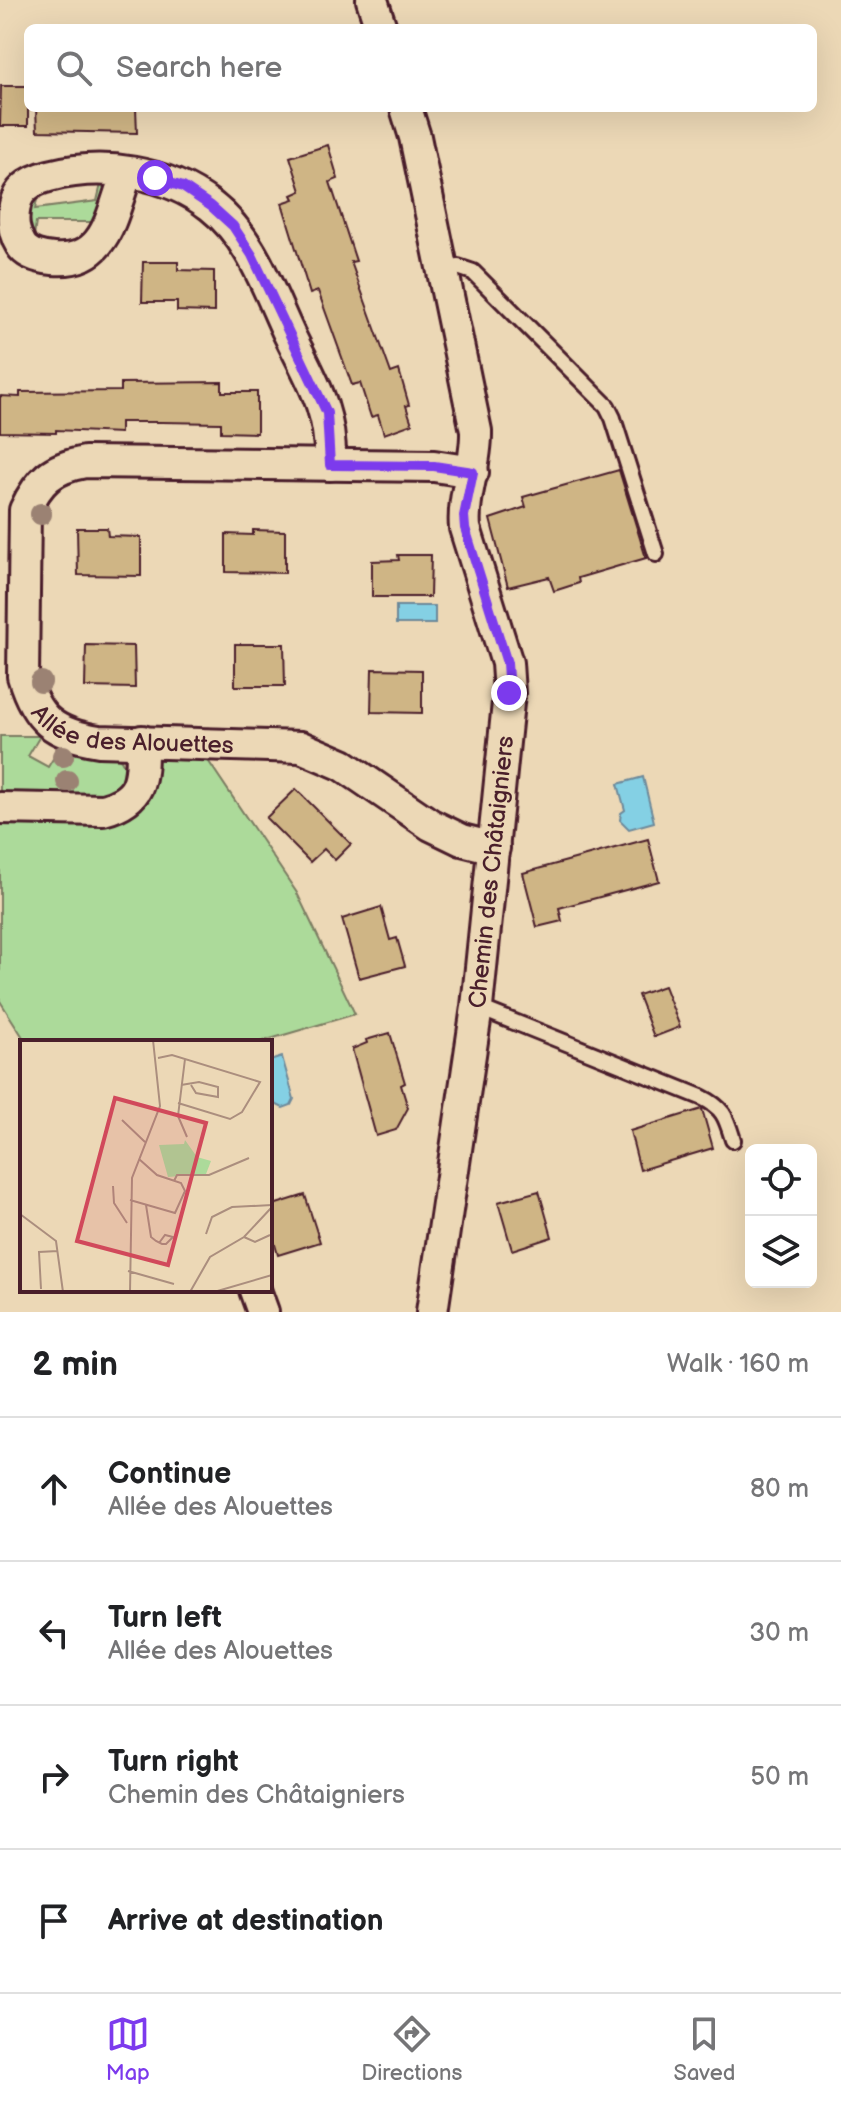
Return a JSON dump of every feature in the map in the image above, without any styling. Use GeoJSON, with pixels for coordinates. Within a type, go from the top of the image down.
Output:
{"type":"FeatureCollection","features":[{"type":"Feature","properties":{"kind":"street"},"geometry":{"type":"LineString","coordinates":[[372,0],[380,24]]}},
{"type":"Feature","properties":{"kind":"street","name":"Chemin des Châtaigniers"},"geometry":{"type":"LineString","coordinates":[[407,112],[476,431],[465,528],[507,663],[509,693],[477,1007],[432,1312]]}},
{"type":"Feature","properties":{"kind":"street"},"geometry":{"type":"LineString","coordinates":[[127,173],[183,187],[233,226],[252,255],[327,413],[330,465]]}},
{"type":"Feature","properties":{"kind":"street","name":"Allée des Alouettes"},"geometry":{"type":"LineString","coordinates":[[473,472],[434,466],[85,462],[62,466],[33,493],[25,510],[23,676],[39,714],[54,728],[74,737],[99,741],[301,747],[343,765],[431,825],[462,840],[494,848]]}},
{"type":"Feature","properties":{"kind":"street"},"geometry":{"type":"LineString","coordinates":[[0,808],[103,810],[118,806],[131,799],[138,788],[142,741]]}},
{"type":"Feature","properties":{"kind":"street"},"geometry":{"type":"LineString","coordinates":[[256,1292],[263,1312]]}},
{"type":"Feature","properties":{"kind":"lane"},"geometry":{"type":"LineString","coordinates":[[443,270],[458,267],[473,272],[607,406],[656,554]]}},
{"type":"Feature","properties":{"kind":"lane"},"geometry":{"type":"LineString","coordinates":[[477,1007],[710,1101],[719,1107],[733,1140]]}},
{"type":"Feature","properties":{"kind":"green space"},"geometry":{"type":"Polygon","coordinates":[[[102,180],[109,186],[86,241],[91,222],[36,222],[33,242],[24,211],[39,190],[35,209],[97,201],[102,180]]]}},
{"type":"Feature","properties":{"kind":"green space"},"geometry":{"type":"Polygon","coordinates":[[[0,736],[40,736],[28,756],[48,767],[60,747],[112,754],[121,760],[126,769],[126,779],[113,795],[0,798],[0,736]]]}},
{"type":"Feature","properties":{"kind":"green space"},"geometry":{"type":"Polygon","coordinates":[[[164,753],[203,753],[297,893],[355,1014],[267,1040],[25,1040],[0,1001],[0,819],[104,821],[156,758],[164,753]]]}},
{"type":"Feature","properties":{"kind":"water"},"geometry":{"type":"Polygon","coordinates":[[[396,606],[435,606],[435,624],[396,624],[396,606]]]}},
{"type":"Feature","properties":{"kind":"water"},"geometry":{"type":"Polygon","coordinates":[[[643,777],[654,822],[629,829],[620,820],[625,810],[618,784],[643,777]]]}},
{"type":"Feature","properties":{"kind":"water"},"geometry":{"type":"Polygon","coordinates":[[[282,1057],[294,1099],[291,1105],[283,1108],[275,1104],[272,1094],[272,1060],[282,1057]]]}},
{"type":"Feature","properties":{"kind":"building"},"geometry":{"type":"Polygon","coordinates":[[[1,86],[24,86],[24,112],[28,112],[28,126],[0,126],[1,86]]]}},
{"type":"Feature","properties":{"kind":"building"},"geometry":{"type":"Polygon","coordinates":[[[36,112],[136,112],[137,133],[37,131],[36,112]]]}},
{"type":"Feature","properties":{"kind":"building"},"geometry":{"type":"Polygon","coordinates":[[[328,145],[338,179],[330,182],[356,261],[351,262],[391,373],[399,370],[409,405],[406,406],[412,424],[384,434],[378,415],[371,417],[360,383],[352,385],[318,291],[310,294],[282,203],[294,199],[292,195],[301,191],[290,157],[328,145]]]}},
{"type":"Feature","properties":{"kind":"building"},"geometry":{"type":"Polygon","coordinates":[[[143,262],[178,262],[178,270],[214,271],[214,312],[177,311],[177,302],[142,302],[143,262]]]}},
{"type":"Feature","properties":{"kind":"building"},"geometry":{"type":"Polygon","coordinates":[[[222,382],[222,392],[257,392],[257,433],[221,432],[221,423],[161,422],[120,422],[120,433],[56,430],[56,433],[0,432],[0,396],[20,397],[20,392],[121,391],[121,383],[222,382]]]}},
{"type":"Feature","properties":{"kind":"building"},"geometry":{"type":"Polygon","coordinates":[[[619,470],[646,558],[578,578],[579,583],[554,591],[549,577],[508,587],[490,519],[526,507],[523,497],[619,470]]]}},
{"type":"Feature","properties":{"kind":"building"},"geometry":{"type":"Polygon","coordinates":[[[77,528],[107,528],[108,536],[141,537],[141,576],[78,575],[77,528]]]}},
{"type":"Feature","properties":{"kind":"building"},"geometry":{"type":"Polygon","coordinates":[[[253,530],[285,531],[285,573],[226,572],[226,534],[253,535],[253,530]]]}},
{"type":"Feature","properties":{"kind":"building"},"geometry":{"type":"Polygon","coordinates":[[[398,555],[431,555],[430,597],[372,597],[372,561],[399,560],[398,555]]]}},
{"type":"Feature","properties":{"kind":"building"},"geometry":{"type":"Polygon","coordinates":[[[235,644],[284,644],[285,686],[235,686],[235,644]]]}},
{"type":"Feature","properties":{"kind":"building"},"geometry":{"type":"Polygon","coordinates":[[[86,645],[134,646],[135,688],[85,687],[86,645]]]}},
{"type":"Feature","properties":{"kind":"building"},"geometry":{"type":"Polygon","coordinates":[[[372,669],[422,670],[422,713],[371,712],[372,669]]]}},
{"type":"Feature","properties":{"kind":"building"},"geometry":{"type":"Polygon","coordinates":[[[296,789],[351,844],[335,860],[324,849],[310,862],[266,818],[296,789]]]}},
{"type":"Feature","properties":{"kind":"building"},"geometry":{"type":"Polygon","coordinates":[[[648,839],[659,881],[559,908],[562,921],[537,927],[523,873],[648,839]]]}},
{"type":"Feature","properties":{"kind":"building"},"geometry":{"type":"Polygon","coordinates":[[[381,907],[390,940],[397,938],[405,966],[359,978],[342,919],[381,907]]]}},
{"type":"Feature","properties":{"kind":"building"},"geometry":{"type":"Polygon","coordinates":[[[664,986],[680,1027],[654,1037],[638,995],[664,986]]]}},
{"type":"Feature","properties":{"kind":"building"},"geometry":{"type":"Polygon","coordinates":[[[390,1033],[405,1083],[401,1085],[408,1108],[396,1130],[376,1136],[352,1049],[367,1043],[366,1040],[390,1033]]]}},
{"type":"Feature","properties":{"kind":"building"},"geometry":{"type":"Polygon","coordinates":[[[702,1109],[713,1148],[640,1170],[630,1131],[702,1109]]]}},
{"type":"Feature","properties":{"kind":"building"},"geometry":{"type":"Polygon","coordinates":[[[539,1191],[552,1237],[512,1250],[498,1202],[539,1191]]]}},
{"type":"Feature","properties":{"kind":"building"},"geometry":{"type":"Polygon","coordinates":[[[305,1195],[320,1242],[278,1255],[272,1234],[272,1205],[305,1195]]]}},
{"type":"Feature","properties":{"kind":"route"},"geometry":{"type":"LineString","coordinates":[[155,178],[183,187],[211,206],[233,226],[252,255],[327,413],[330,465],[434,466],[473,472],[464,516],[465,528],[507,663],[509,693]]}}]}
